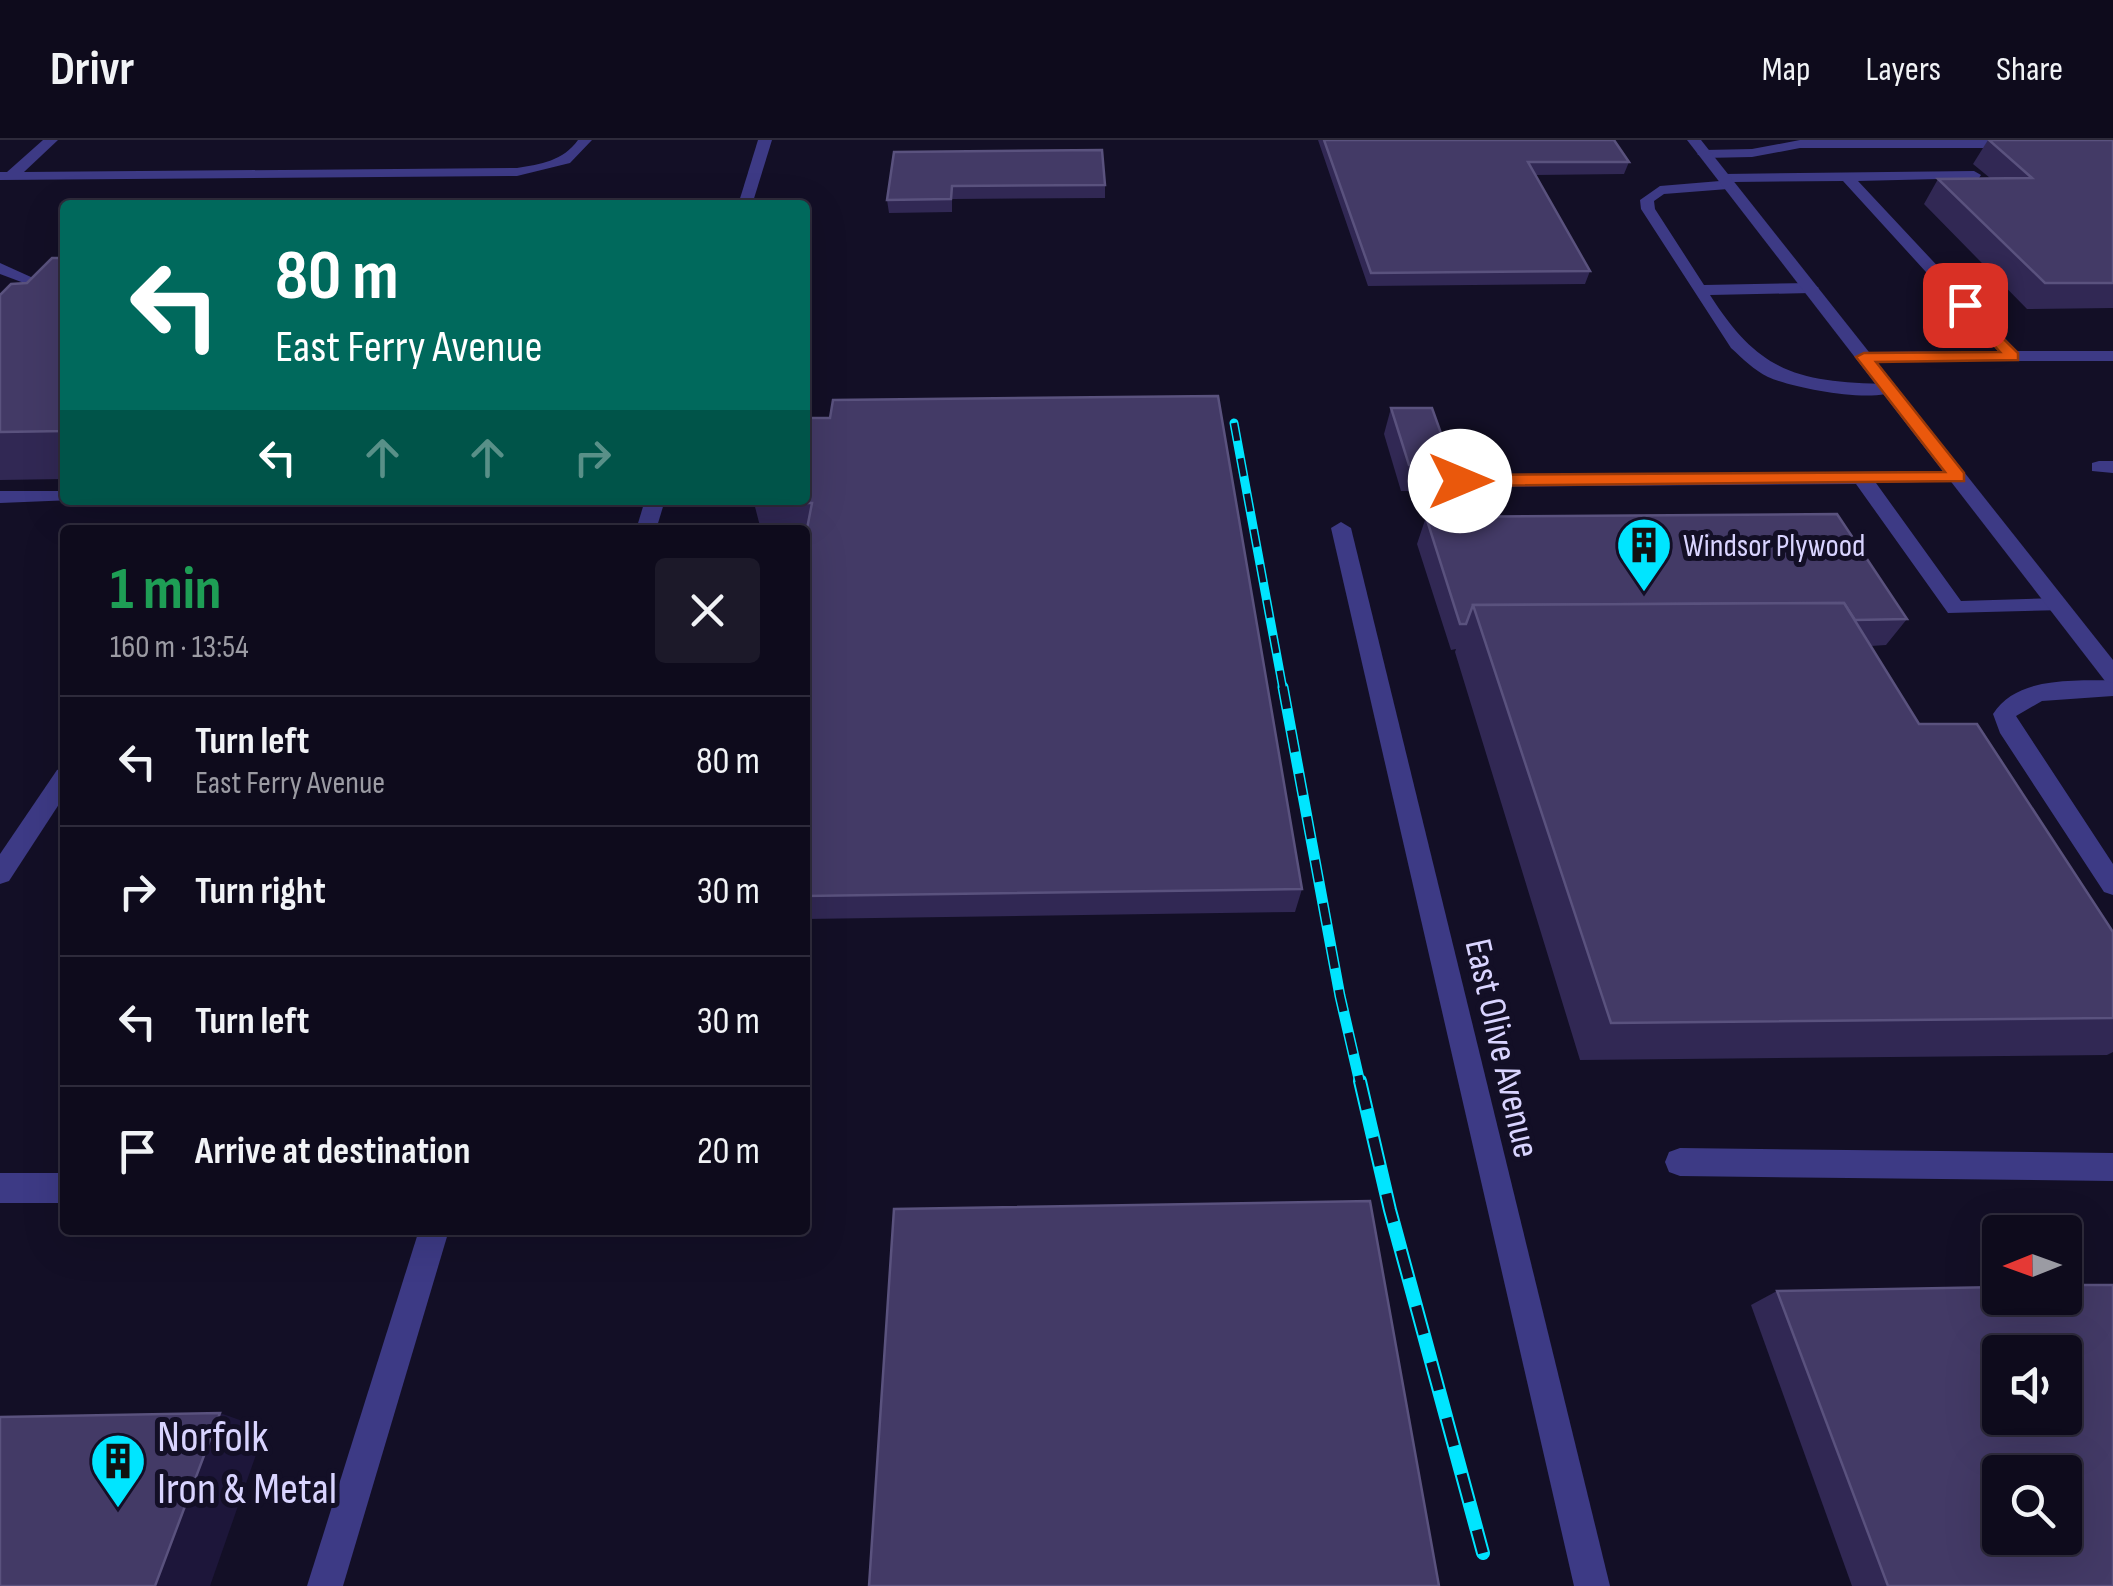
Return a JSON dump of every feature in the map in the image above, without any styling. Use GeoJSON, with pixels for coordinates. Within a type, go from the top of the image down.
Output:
{"type":"FeatureCollection","features":[{"type":"Feature","properties":{"kind":"street"},"geometry":{"type":"LineString","coordinates":[[6,176],[51,140]]}},
{"type":"Feature","properties":{"kind":"street"},"geometry":{"type":"LineString","coordinates":[[6,176],[517,172],[569,160],[585,140]]}},
{"type":"Feature","properties":{"kind":"street"},"geometry":{"type":"LineString","coordinates":[[746,200],[764,140]]}},
{"type":"Feature","properties":{"kind":"street"},"geometry":{"type":"LineString","coordinates":[[1699,147],[1752,153],[1799,142],[2033,144]]}},
{"type":"Feature","properties":{"kind":"street"},"geometry":{"type":"LineString","coordinates":[[1699,147],[2113,675]]}},
{"type":"Feature","properties":{"kind":"street"},"geometry":{"type":"LineString","coordinates":[[1889,389],[1814,387],[1767,372],[1741,349],[1699,290],[1648,209],[1648,200],[1660,190],[1726,182],[1974,176]]}},
{"type":"Feature","properties":{"kind":"street"},"geometry":{"type":"LineString","coordinates":[[1847,177],[2012,356]]}},
{"type":"Feature","properties":{"kind":"street"},"geometry":{"type":"LineString","coordinates":[[0,268],[42,282],[0,317]]}},
{"type":"Feature","properties":{"kind":"street"},"geometry":{"type":"LineString","coordinates":[[1699,290],[1810,288]]}},
{"type":"Feature","properties":{"kind":"street"},"geometry":{"type":"LineString","coordinates":[[1864,357],[2113,356]]}},
{"type":"Feature","properties":{"kind":"street"},"geometry":{"type":"LineString","coordinates":[[1460,481],[1958,477]]}},
{"type":"Feature","properties":{"kind":"street"},"geometry":{"type":"LineString","coordinates":[[1862,478],[1955,608],[2058,605]]}},
{"type":"Feature","properties":{"kind":"street"},"geometry":{"type":"LineString","coordinates":[[0,497],[60,497]]}},
{"type":"Feature","properties":{"kind":"street","name":"East Olive Avenue"},"geometry":{"type":"LineString","coordinates":[[1340,528],[1592,1586]]}},
{"type":"Feature","properties":{"kind":"street"},"geometry":{"type":"LineString","coordinates":[[2113,688],[2034,695],[2013,703],[2004,714],[2008,727],[2113,885]]}},
{"type":"Feature","properties":{"kind":"street"},"geometry":{"type":"LineString","coordinates":[[0,874],[60,784]]}},
{"type":"Feature","properties":{"kind":"street"},"geometry":{"type":"LineString","coordinates":[[1680,1162],[2113,1167]]}},
{"type":"Feature","properties":{"kind":"street"},"geometry":{"type":"LineString","coordinates":[[0,1188],[60,1188]]}},
{"type":"Feature","properties":{"kind":"street"},"geometry":{"type":"LineString","coordinates":[[325,1586],[432,1235]]}},
{"type":"Feature","properties":{"kind":"building"},"geometry":{"type":"Polygon","coordinates":[[[1324,140],[1614,140],[1629,162],[1528,162],[1590,271],[1371,273],[1324,140]]]}},
{"type":"Feature","properties":{"kind":"building"},"geometry":{"type":"Polygon","coordinates":[[[1989,140],[2113,140],[2113,283],[2045,283],[1938,179],[2032,178],[1989,140]]]}},
{"type":"Feature","properties":{"kind":"building"},"geometry":{"type":"Polygon","coordinates":[[[1102,150],[1105,185],[952,186],[951,199],[887,200],[894,152],[1102,150]]]}},
{"type":"Feature","properties":{"kind":"building"},"geometry":{"type":"Polygon","coordinates":[[[52,258],[60,258],[60,431],[0,432],[0,295],[11,284],[27,283],[52,258]]]}},
{"type":"Feature","properties":{"kind":"building"},"geometry":{"type":"Polygon","coordinates":[[[1218,396],[1302,889],[810,896],[810,418],[830,418],[833,400],[1218,396]]]}},
{"type":"Feature","properties":{"kind":"building"},"geometry":{"type":"Polygon","coordinates":[[[1391,408],[1432,408],[1452,464],[1409,465],[1391,408]]]}},
{"type":"Feature","properties":{"kind":"building"},"geometry":{"type":"Polygon","coordinates":[[[1837,514],[1907,619],[1855,620],[1844,603],[1473,605],[1466,624],[1460,624],[1426,517],[1837,514]]]}},
{"type":"Feature","properties":{"kind":"building"},"geometry":{"type":"Polygon","coordinates":[[[1844,603],[1919,724],[1977,724],[2113,932],[2113,1018],[1611,1023],[1473,605],[1844,603]]]}},
{"type":"Feature","properties":{"kind":"building"},"geometry":{"type":"Polygon","coordinates":[[[1370,1201],[1439,1586],[869,1586],[894,1209],[1370,1201]]]}},
{"type":"Feature","properties":{"kind":"building"},"geometry":{"type":"Polygon","coordinates":[[[2082,1285],[2113,1285],[2113,1586],[1888,1586],[1777,1291],[1982,1287],[1982,1315],[2082,1315],[2082,1285]]]}},
{"type":"Feature","properties":{"kind":"building","name":"Norfolk Iron & Metal"},"geometry":{"type":"Polygon","coordinates":[[[220,1413],[155,1586],[0,1586],[0,1417],[220,1413]]]}},
{"type":"Feature","properties":{"kind":"railway"},"geometry":{"type":"LineString","coordinates":[[1234,423],[1283,689]]}},
{"type":"Feature","properties":{"kind":"railway"},"geometry":{"type":"LineString","coordinates":[[1283,687],[1340,996],[1360,1083]]}},
{"type":"Feature","properties":{"kind":"railway"},"geometry":{"type":"LineString","coordinates":[[1360,1081],[1390,1210],[1483,1553]]}},
{"type":"Feature","properties":{"kind":"place","name":"Windsor Plywood"},"geometry":{"type":"Point","coordinates":[1644,594]}},
{"type":"Feature","properties":{"kind":"place","name":"Norfolk Iron & Metal"},"geometry":{"type":"Point","coordinates":[118,1510]}},
{"type":"Feature","properties":{"kind":"route"},"geometry":{"type":"LineString","coordinates":[[1460,481],[1958,477],[1864,357],[2012,356],[1965,305]]}}]}
